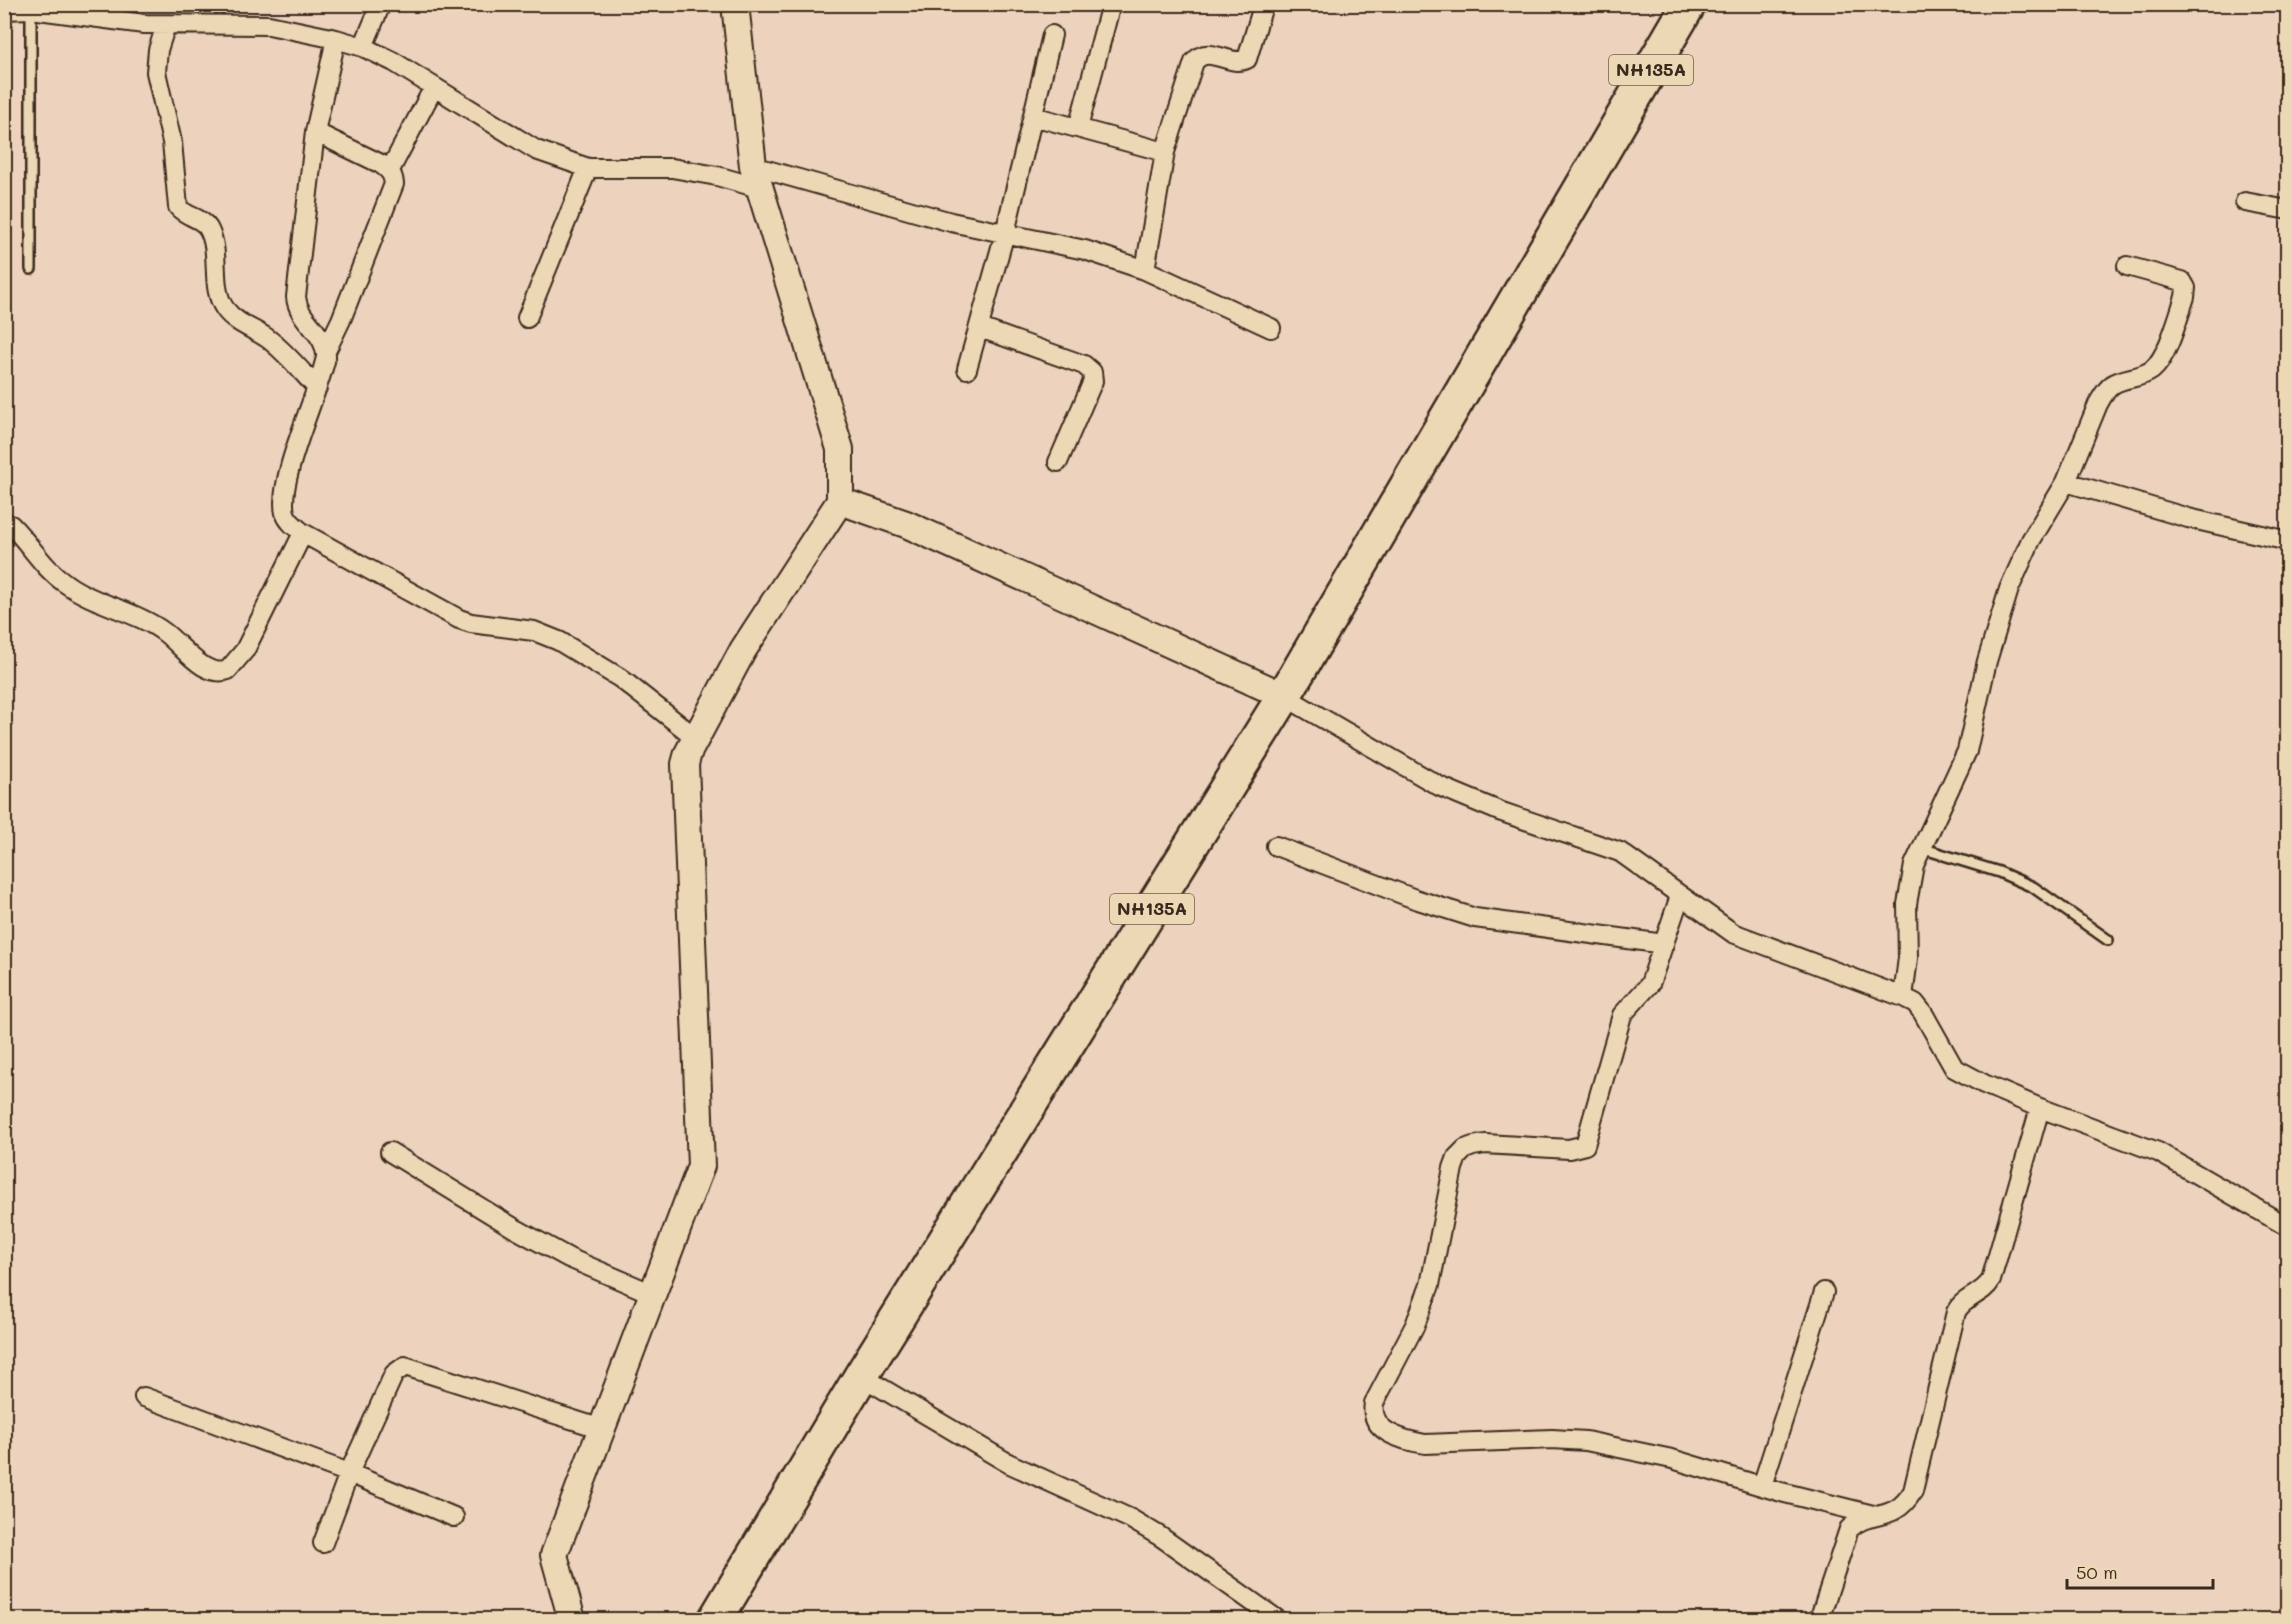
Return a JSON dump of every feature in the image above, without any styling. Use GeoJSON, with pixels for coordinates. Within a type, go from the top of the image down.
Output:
{"type":"FeatureCollection","features":[{"type":"Feature","properties":{"kind":"highway","name":"NH135A"},"geometry":{"type":"LineString","coordinates":[[715,1620],[861,1376],[1284,696],[1689,4]]}},
{"type":"Feature","properties":{"kind":"main road"},"geometry":{"type":"LineString","coordinates":[[572,1620],[554,1555],[701,1166],[685,764],[743,650],[840,501],[840,449],[756,177],[735,4]]}},
{"type":"Feature","properties":{"kind":"main road"},"geometry":{"type":"LineString","coordinates":[[840,501],[906,525],[1284,696]]}},
{"type":"Feature","properties":{"kind":"street"},"geometry":{"type":"LineString","coordinates":[[363,47],[381,4]]}},
{"type":"Feature","properties":{"kind":"street"},"geometry":{"type":"LineString","coordinates":[[1078,128],[1111,4]]}},
{"type":"Feature","properties":{"kind":"street"},"geometry":{"type":"LineString","coordinates":[[1145,270],[1165,152],[1197,58],[1207,53],[1239,62],[1247,59],[1263,6]]}},
{"type":"Feature","properties":{"kind":"street"},"geometry":{"type":"LineString","coordinates":[[4,9],[31,9],[144,24],[269,25],[336,39],[363,47],[394,62],[536,150],[588,168],[682,169],[717,176],[756,177],[1085,250],[1145,270],[1271,327]]}},
{"type":"Feature","properties":{"kind":"street"},"geometry":{"type":"LineString","coordinates":[[166,25],[158,50],[156,72],[172,142],[178,207],[182,212],[204,222],[211,234],[217,287],[224,308],[230,315],[282,350],[317,388]]}},
{"type":"Feature","properties":{"kind":"street"},"geometry":{"type":"LineString","coordinates":[[967,369],[1005,233],[1052,35]]}},
{"type":"Feature","properties":{"kind":"street"},"geometry":{"type":"LineString","coordinates":[[326,351],[321,339],[299,311],[296,297],[315,132],[336,39]]}},
{"type":"Feature","properties":{"kind":"street"},"geometry":{"type":"LineString","coordinates":[[390,170],[434,87]]}},
{"type":"Feature","properties":{"kind":"street"},"geometry":{"type":"LineString","coordinates":[[1033,116],[1165,152]]}},
{"type":"Feature","properties":{"kind":"street"},"geometry":{"type":"LineString","coordinates":[[315,132],[390,170],[393,177],[392,192],[341,320],[326,351],[324,365],[290,471],[285,496],[285,513],[288,519],[303,533],[459,619],[471,623],[534,631],[559,640],[620,678],[693,745]]}},
{"type":"Feature","properties":{"kind":"street"},"geometry":{"type":"LineString","coordinates":[[527,318],[588,168]]}},
{"type":"Feature","properties":{"kind":"street"},"geometry":{"type":"LineString","coordinates":[[2245,202],[2288,210]]}},
{"type":"Feature","properties":{"kind":"street"},"geometry":{"type":"LineString","coordinates":[[1903,997],[1908,958],[1907,904],[1910,883],[1921,848],[1967,751],[1987,661],[2009,589],[2031,540],[2066,482],[2105,392],[2111,385],[2142,375],[2157,365],[2163,356],[2185,297],[2186,288],[2182,281],[2127,266]]}},
{"type":"Feature","properties":{"kind":"street"},"geometry":{"type":"LineString","coordinates":[[980,328],[1084,365],[1092,372],[1093,381],[1058,462]]}},
{"type":"Feature","properties":{"kind":"street"},"geometry":{"type":"LineString","coordinates":[[2066,482],[2188,518],[2288,541]]}},
{"type":"Feature","properties":{"kind":"street"},"geometry":{"type":"LineString","coordinates":[[4,523],[11,525],[54,574],[66,584],[95,600],[154,625],[204,667],[217,672],[228,670],[245,650],[303,533]]}},
{"type":"Feature","properties":{"kind":"street"},"geometry":{"type":"LineString","coordinates":[[1284,696],[1438,786],[1499,811],[1620,852],[1733,933],[1915,1003],[1954,1068],[1984,1084],[2040,1108],[2158,1152],[2288,1227]]}},
{"type":"Feature","properties":{"kind":"street"},"geometry":{"type":"LineString","coordinates":[[1276,846],[1415,899],[1475,918],[1664,944]]}},
{"type":"Feature","properties":{"kind":"street"},"geometry":{"type":"LineString","coordinates":[[1680,896],[1650,984],[1622,1016],[1585,1145],[1569,1149],[1485,1144],[1465,1149],[1458,1157],[1452,1168],[1430,1286],[1422,1308],[1374,1403],[1373,1415],[1378,1425],[1410,1441],[1442,1445],[1552,1439],[1586,1442],[1672,1459],[1762,1486],[1877,1516]]}},
{"type":"Feature","properties":{"kind":"street"},"geometry":{"type":"LineString","coordinates":[[1818,1620],[1849,1529],[1860,1521],[1899,1509],[1906,1503],[1913,1491],[1956,1312],[1964,1301],[1982,1291],[1991,1280],[2040,1108]]}},
{"type":"Feature","properties":{"kind":"street"},"geometry":{"type":"LineString","coordinates":[[390,1152],[514,1228],[569,1258],[653,1294]]}},
{"type":"Feature","properties":{"kind":"street"},"geometry":{"type":"LineString","coordinates":[[1762,1486],[1824,1292]]}},
{"type":"Feature","properties":{"kind":"street"},"geometry":{"type":"LineString","coordinates":[[323,1543],[349,1473],[394,1374],[405,1366],[602,1429]]}},
{"type":"Feature","properties":{"kind":"street"},"geometry":{"type":"LineString","coordinates":[[861,1376],[1008,1463],[1131,1519],[1161,1537],[1255,1612],[1278,1620]]}},
{"type":"Feature","properties":{"kind":"street"},"geometry":{"type":"LineString","coordinates":[[144,1397],[349,1473],[454,1517]]}},
{"type":"Feature","properties":{"kind":"lane"},"geometry":{"type":"LineString","coordinates":[[31,9],[31,269]]}},
{"type":"Feature","properties":{"kind":"lane"},"geometry":{"type":"LineString","coordinates":[[1921,848],[1999,872],[2033,887],[2108,940]]}}]}
